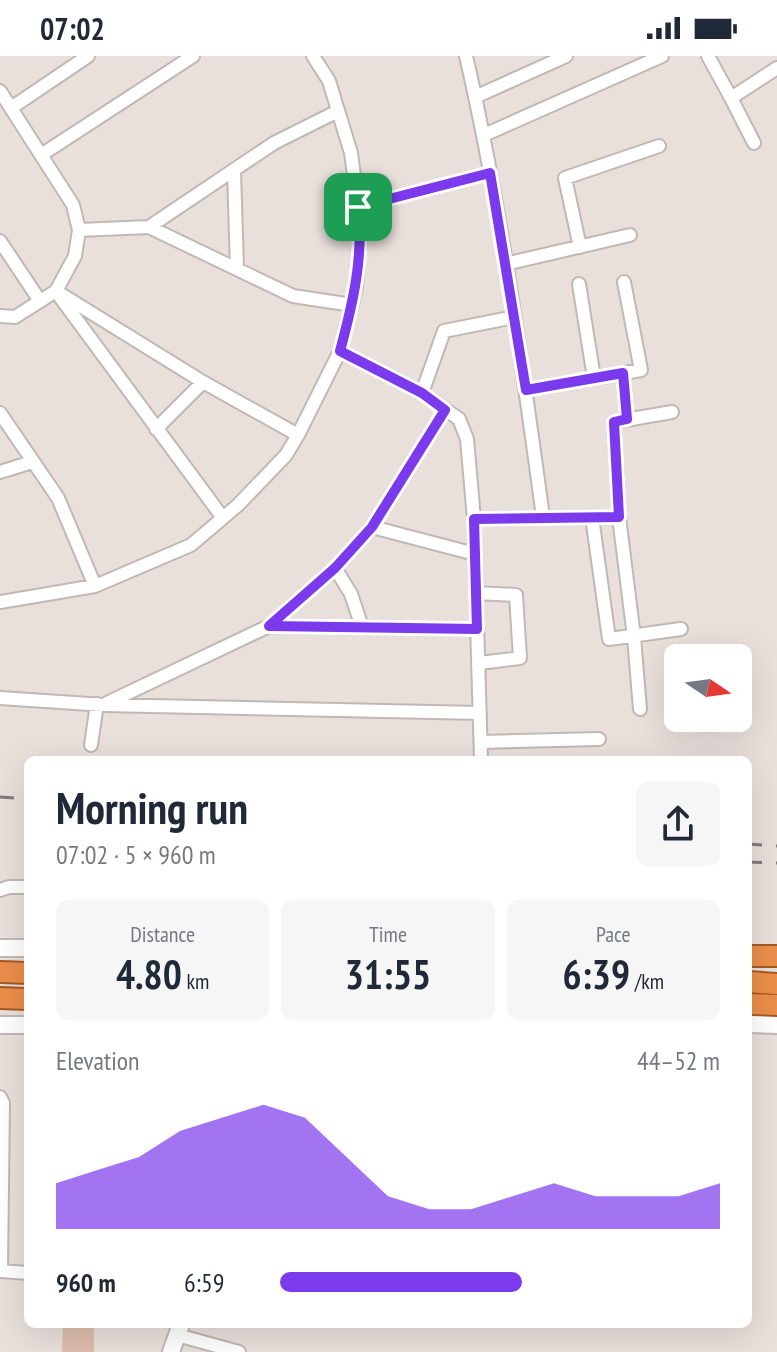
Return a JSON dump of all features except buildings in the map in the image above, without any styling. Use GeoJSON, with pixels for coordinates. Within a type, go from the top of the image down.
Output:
{"type":"FeatureCollection","features":[{"type":"Feature","properties":{"kind":"highway"},"geometry":{"type":"LineString","coordinates":[[0,972],[24,973]]}},
{"type":"Feature","properties":{"kind":"highway"},"geometry":{"type":"LineString","coordinates":[[752,982],[776,984]]}},
{"type":"Feature","properties":{"kind":"highway"},"geometry":{"type":"LineString","coordinates":[[0,998],[24,999]]}},
{"type":"Feature","properties":{"kind":"highway"},"geometry":{"type":"LineString","coordinates":[[752,1006],[776,1015]]}},
{"type":"Feature","properties":{"kind":"street"},"geometry":{"type":"LineString","coordinates":[[11,108],[88,56]]}},
{"type":"Feature","properties":{"kind":"street"},"geometry":{"type":"LineString","coordinates":[[41,155],[193,56]]}},
{"type":"Feature","properties":{"kind":"street"},"geometry":{"type":"LineString","coordinates":[[0,602],[95,586],[191,545],[223,518],[286,455],[298,435],[340,351],[352,305],[361,229],[351,153],[329,81],[313,56]]}},
{"type":"Feature","properties":{"kind":"street"},"geometry":{"type":"LineString","coordinates":[[466,56],[484,135],[526,390],[543,517]]}},
{"type":"Feature","properties":{"kind":"street"},"geometry":{"type":"LineString","coordinates":[[475,97],[566,56]]}},
{"type":"Feature","properties":{"kind":"street"},"geometry":{"type":"LineString","coordinates":[[708,56],[754,143]]}},
{"type":"Feature","properties":{"kind":"street"},"geometry":{"type":"LineString","coordinates":[[484,135],[653,58]]}},
{"type":"Feature","properties":{"kind":"street"},"geometry":{"type":"LineString","coordinates":[[731,98],[777,68]]}},
{"type":"Feature","properties":{"kind":"street"},"geometry":{"type":"LineString","coordinates":[[0,91],[73,205],[79,230],[75,256],[56,291],[15,317],[0,316]]}},
{"type":"Feature","properties":{"kind":"street"},"geometry":{"type":"LineString","coordinates":[[149,227],[274,143],[338,111]]}},
{"type":"Feature","properties":{"kind":"street"},"geometry":{"type":"LineString","coordinates":[[580,247],[565,178],[659,146]]}},
{"type":"Feature","properties":{"kind":"street"},"geometry":{"type":"LineString","coordinates":[[234,170],[237,269]]}},
{"type":"Feature","properties":{"kind":"street"},"geometry":{"type":"LineString","coordinates":[[358,207],[490,173]]}},
{"type":"Feature","properties":{"kind":"street"},"geometry":{"type":"LineString","coordinates":[[79,230],[149,227],[293,296],[352,305]]}},
{"type":"Feature","properties":{"kind":"street"},"geometry":{"type":"LineString","coordinates":[[505,264],[630,235]]}},
{"type":"Feature","properties":{"kind":"street"},"geometry":{"type":"LineString","coordinates":[[0,241],[40,301]]}},
{"type":"Feature","properties":{"kind":"street"},"geometry":{"type":"LineString","coordinates":[[526,390],[641,370],[624,282]]}},
{"type":"Feature","properties":{"kind":"street"},"geometry":{"type":"LineString","coordinates":[[579,284],[594,378]]}},
{"type":"Feature","properties":{"kind":"street"},"geometry":{"type":"LineString","coordinates":[[56,291],[203,382],[298,435]]}},
{"type":"Feature","properties":{"kind":"street"},"geometry":{"type":"LineString","coordinates":[[56,291],[223,518]]}},
{"type":"Feature","properties":{"kind":"street"},"geometry":{"type":"LineString","coordinates":[[422,393],[444,331],[514,317]]}},
{"type":"Feature","properties":{"kind":"street"},"geometry":{"type":"LineString","coordinates":[[340,351],[422,393],[459,419],[467,439],[474,519],[481,756]]}},
{"type":"Feature","properties":{"kind":"street"},"geometry":{"type":"LineString","coordinates":[[623,373],[627,419]]}},
{"type":"Feature","properties":{"kind":"street"},"geometry":{"type":"LineString","coordinates":[[156,429],[203,382]]}},
{"type":"Feature","properties":{"kind":"street"},"geometry":{"type":"LineString","coordinates":[[101,704],[269,626],[335,568],[372,527],[445,410]]}},
{"type":"Feature","properties":{"kind":"street"},"geometry":{"type":"LineString","coordinates":[[640,709],[619,517],[614,422],[672,412]]}},
{"type":"Feature","properties":{"kind":"street"},"geometry":{"type":"LineString","coordinates":[[0,413],[58,498],[95,586]]}},
{"type":"Feature","properties":{"kind":"street"},"geometry":{"type":"LineString","coordinates":[[0,472],[32,462]]}},
{"type":"Feature","properties":{"kind":"street"},"geometry":{"type":"LineString","coordinates":[[592,517],[609,639],[681,629]]}},
{"type":"Feature","properties":{"kind":"street"},"geometry":{"type":"LineString","coordinates":[[474,519],[619,517]]}},
{"type":"Feature","properties":{"kind":"street"},"geometry":{"type":"LineString","coordinates":[[372,527],[475,554]]}},
{"type":"Feature","properties":{"kind":"street"},"geometry":{"type":"LineString","coordinates":[[335,568],[351,594],[362,627]]}},
{"type":"Feature","properties":{"kind":"street"},"geometry":{"type":"LineString","coordinates":[[476,593],[516,595],[520,658],[480,663]]}},
{"type":"Feature","properties":{"kind":"street"},"geometry":{"type":"LineString","coordinates":[[269,626],[477,629]]}},
{"type":"Feature","properties":{"kind":"street"},"geometry":{"type":"LineString","coordinates":[[0,698],[101,704],[480,713]]}},
{"type":"Feature","properties":{"kind":"street"},"geometry":{"type":"LineString","coordinates":[[91,745],[101,704]]}},
{"type":"Feature","properties":{"kind":"street"},"geometry":{"type":"LineString","coordinates":[[481,742],[599,739]]}},
{"type":"Feature","properties":{"kind":"street"},"geometry":{"type":"LineString","coordinates":[[0,890],[24,887]]}},
{"type":"Feature","properties":{"kind":"street"},"geometry":{"type":"LineString","coordinates":[[0,948],[24,948]]}},
{"type":"Feature","properties":{"kind":"street"},"geometry":{"type":"LineString","coordinates":[[752,1023],[776,1015]]}},
{"type":"Feature","properties":{"kind":"street"},"geometry":{"type":"LineString","coordinates":[[0,1025],[24,1025]]}},
{"type":"Feature","properties":{"kind":"street"},"geometry":{"type":"LineString","coordinates":[[0,1097],[3,1103],[0,1271],[24,1273]]}},
{"type":"Feature","properties":{"kind":"street"},"geometry":{"type":"LineString","coordinates":[[171,1352],[179,1330],[239,1352]]}},
{"type":"Feature","properties":{"kind":"shaded area"},"geometry":{"type":"Polygon","coordinates":[[[63,1328],[94,1328],[94,1352],[62,1352],[63,1328]]]}},
{"type":"Feature","properties":{"kind":"railway"},"geometry":{"type":"LineString","coordinates":[[0,797],[24,799]]}},
{"type":"Feature","properties":{"kind":"railway"},"geometry":{"type":"LineString","coordinates":[[752,844],[777,846]]}},
{"type":"Feature","properties":{"kind":"railway"},"geometry":{"type":"LineString","coordinates":[[752,862],[777,863]]}},
{"type":"Feature","properties":{"kind":"route"},"geometry":{"type":"LineString","coordinates":[[490,173],[526,390],[623,373],[627,419],[614,422],[619,517],[474,519],[477,629],[269,626],[335,568],[372,527],[445,410],[422,393],[340,351],[356,287],[361,229],[358,207],[490,173]]}}]}
